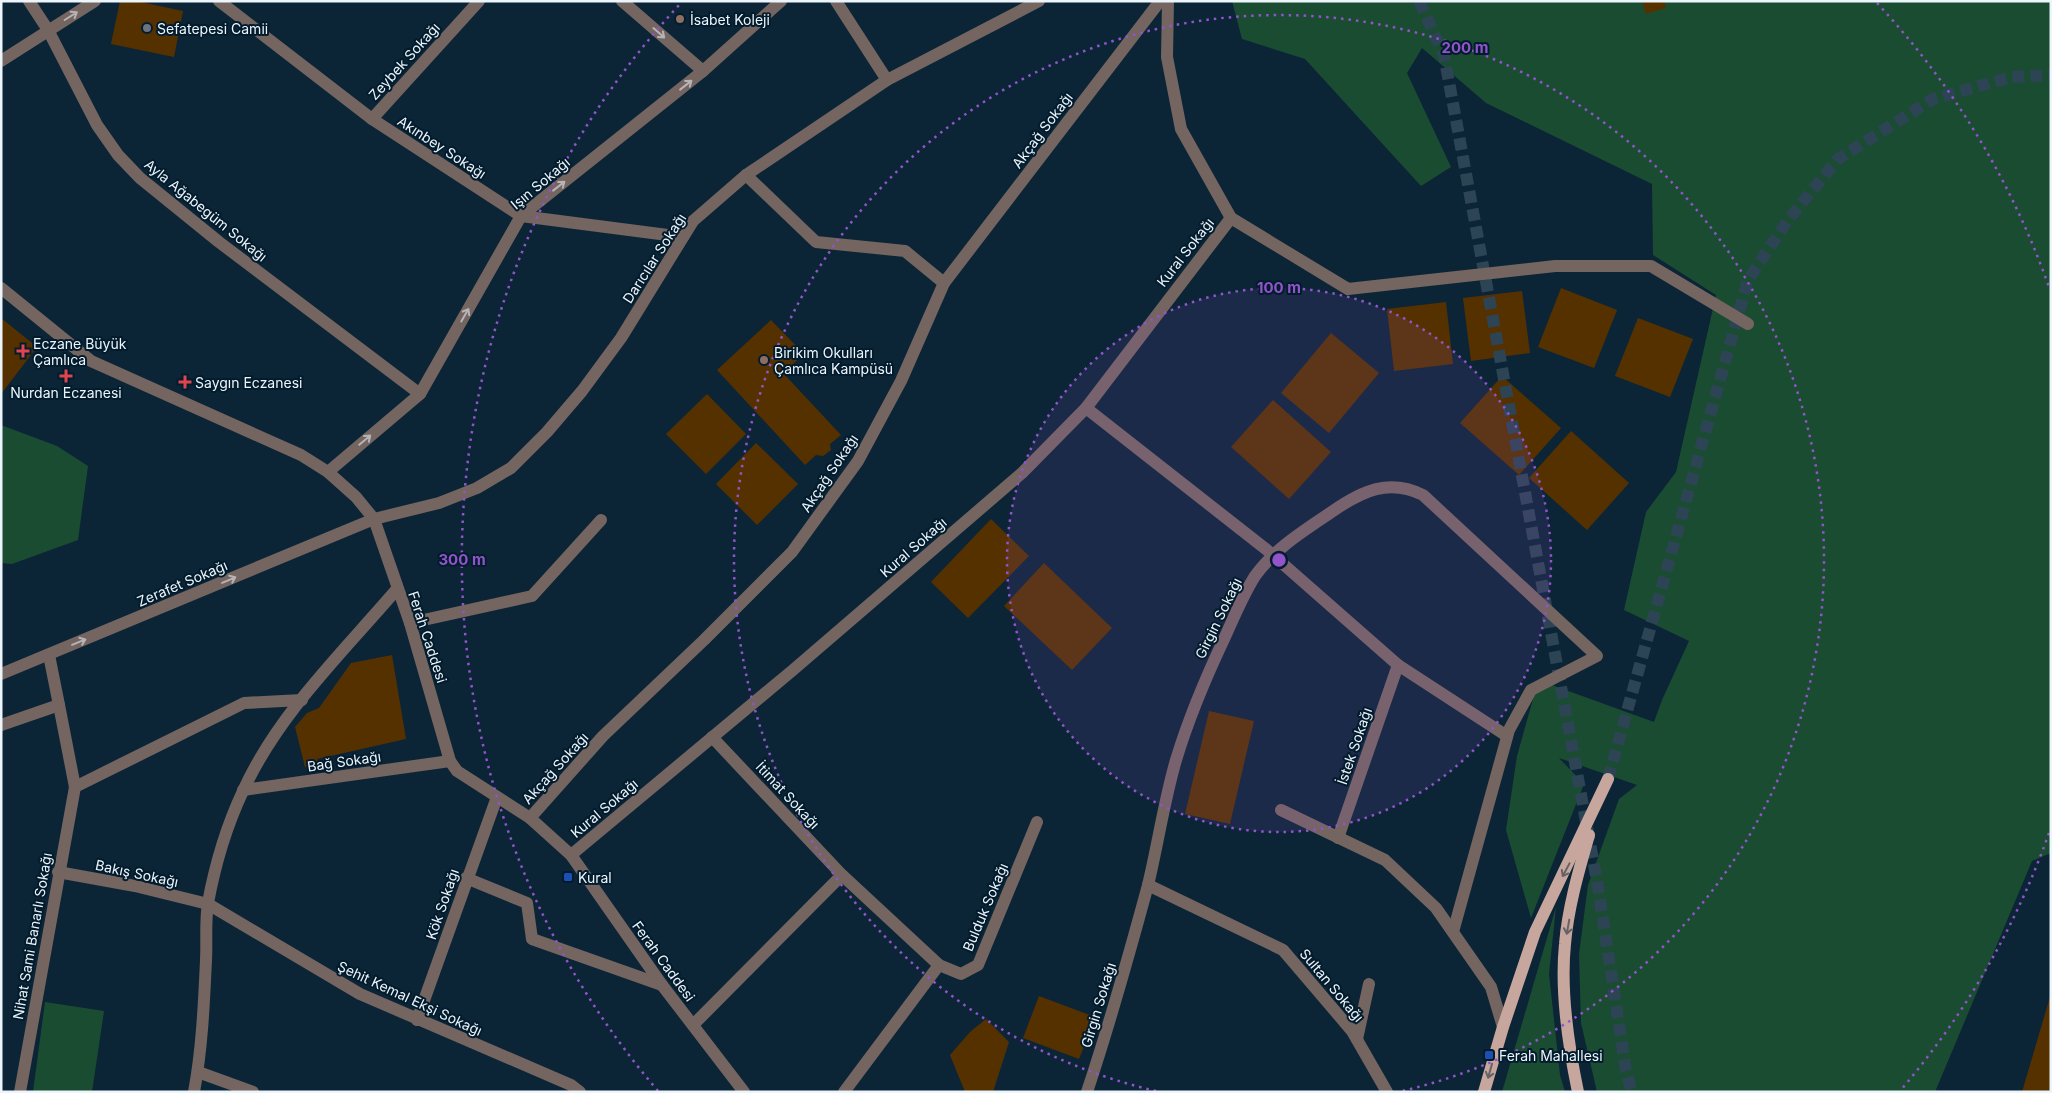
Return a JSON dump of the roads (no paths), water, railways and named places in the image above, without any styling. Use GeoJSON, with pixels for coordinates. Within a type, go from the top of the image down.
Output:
{"type":"FeatureCollection","features":[{"type":"Feature","properties":{"kind":"main road"},"geometry":{"type":"LineString","coordinates":[[1484,1092],[1502,1027],[1546,908],[1570,862],[1608,779],[1577,878],[1565,944],[1565,999],[1572,1064],[1578,1092]]}},
{"type":"Feature","properties":{"kind":"street","name":"Ayla Ağabegüm Sokağı"},"geometry":{"type":"LineString","coordinates":[[29,1],[48,30],[97,125],[118,154],[140,178],[218,242],[420,394]]}},
{"type":"Feature","properties":{"kind":"street"},"geometry":{"type":"LineString","coordinates":[[1,62],[95,1]]}},
{"type":"Feature","properties":{"kind":"street","name":"Akınbey Sokağı"},"geometry":{"type":"LineString","coordinates":[[220,1],[372,119],[521,216],[682,237]]}},
{"type":"Feature","properties":{"kind":"street"},"geometry":{"type":"LineString","coordinates":[[622,1],[703,72]]}},
{"type":"Feature","properties":{"kind":"street","name":"Işın Sokağı"},"geometry":{"type":"LineString","coordinates":[[328,472],[420,394],[521,216],[703,72],[781,1]]}},
{"type":"Feature","properties":{"kind":"street"},"geometry":{"type":"LineString","coordinates":[[836,1],[887,80]]}},
{"type":"Feature","properties":{"kind":"street","name":"Darıcılar Sokağı"},"geometry":{"type":"LineString","coordinates":[[374,519],[440,503],[477,488],[511,468],[547,432],[582,391],[621,338],[693,221],[746,175],[887,80],[1039,1]]}},
{"type":"Feature","properties":{"kind":"street","name":"Akçağ Sokağı"},"geometry":{"type":"LineString","coordinates":[[530,818],[603,736],[704,640],[792,552],[858,461],[901,381],[944,283],[1160,1]]}},
{"type":"Feature","properties":{"kind":"street"},"geometry":{"type":"LineString","coordinates":[[1168,1],[1167,58],[1181,129],[1231,218],[1348,289],[1555,266],[1651,266],[1748,324]]}},
{"type":"Feature","properties":{"kind":"street","name":"Zeybek Sokağı"},"geometry":{"type":"LineString","coordinates":[[372,119],[470,4]]}},
{"type":"Feature","properties":{"kind":"street"},"geometry":{"type":"LineString","coordinates":[[746,175],[816,242],[905,251],[944,283]]}},
{"type":"Feature","properties":{"kind":"street","name":"Kural Sokağı"},"geometry":{"type":"LineString","coordinates":[[571,856],[1022,473],[1086,408],[1154,315],[1231,218]]}},
{"type":"Feature","properties":{"kind":"street","name":"Ferah Caddesi"},"geometry":{"type":"LineString","coordinates":[[1,288],[91,361],[301,455],[328,472],[356,497],[374,519],[410,623],[450,761],[457,771],[530,818],[571,856],[662,985],[744,1092]]}},
{"type":"Feature","properties":{"kind":"street"},"geometry":{"type":"LineString","coordinates":[[1086,408],[1273,555],[1398,665],[1508,736],[1453,932]]}},
{"type":"Feature","properties":{"kind":"street","name":"Girgin Sokağı"},"geometry":{"type":"LineString","coordinates":[[1087,1092],[1116,1004],[1148,885],[1176,761],[1199,692],[1244,596],[1256,576],[1273,555],[1293,538],[1355,495],[1376,488],[1388,486],[1411,489],[1423,495],[1597,656],[1530,690],[1508,736]]}},
{"type":"Feature","properties":{"kind":"street","name":"Zerafet Sokağı"},"geometry":{"type":"LineString","coordinates":[[1,674],[374,519]]}},
{"type":"Feature","properties":{"kind":"street"},"geometry":{"type":"LineString","coordinates":[[410,623],[532,596],[601,520]]}},
{"type":"Feature","properties":{"kind":"street"},"geometry":{"type":"LineString","coordinates":[[194,1092],[198,1072],[204,1000],[208,904],[222,846],[243,790],[273,740],[302,700],[397,589]]}},
{"type":"Feature","properties":{"kind":"street","name":"Nihat Sami Banarlı Sokağı"},"geometry":{"type":"LineString","coordinates":[[20,1092],[58,872],[75,787],[49,655]]}},
{"type":"Feature","properties":{"kind":"street","name":"İstek Sokağı"},"geometry":{"type":"LineString","coordinates":[[1338,838],[1398,665]]}},
{"type":"Feature","properties":{"kind":"street"},"geometry":{"type":"LineString","coordinates":[[75,787],[244,703],[302,700]]}},
{"type":"Feature","properties":{"kind":"street"},"geometry":{"type":"LineString","coordinates":[[1,724],[59,705]]}},
{"type":"Feature","properties":{"kind":"street","name":"İtimat Sokağı"},"geometry":{"type":"LineString","coordinates":[[712,737],[842,875],[939,965]]}},
{"type":"Feature","properties":{"kind":"street","name":"Bağ Sokağı"},"geometry":{"type":"LineString","coordinates":[[243,790],[450,761]]}},
{"type":"Feature","properties":{"kind":"street","name":"Kök Sokağı"},"geometry":{"type":"LineString","coordinates":[[417,1020],[466,878],[497,798]]}},
{"type":"Feature","properties":{"kind":"street"},"geometry":{"type":"LineString","coordinates":[[1281,810],[1385,860],[1436,908],[1491,987],[1502,1027]]}},
{"type":"Feature","properties":{"kind":"street","name":"Bulduk Sokağı"},"geometry":{"type":"LineString","coordinates":[[939,965],[962,974],[978,965],[1037,822]]}},
{"type":"Feature","properties":{"kind":"street","name":"Bakış Sokağı"},"geometry":{"type":"LineString","coordinates":[[58,872],[135,886],[208,904]]}},
{"type":"Feature","properties":{"kind":"street"},"geometry":{"type":"LineString","coordinates":[[693,1025],[842,875]]}},
{"type":"Feature","properties":{"kind":"street"},"geometry":{"type":"LineString","coordinates":[[466,878],[527,904],[532,939],[662,985]]}},
{"type":"Feature","properties":{"kind":"street","name":"Sultan Sokağı"},"geometry":{"type":"LineString","coordinates":[[1148,885],[1283,950],[1357,1038],[1387,1092]]}},
{"type":"Feature","properties":{"kind":"street","name":"Şehit Kemal Ekşi Sokağı"},"geometry":{"type":"LineString","coordinates":[[208,904],[337,982],[573,1090]]}},
{"type":"Feature","properties":{"kind":"street"},"geometry":{"type":"LineString","coordinates":[[844,1092],[939,965]]}},
{"type":"Feature","properties":{"kind":"street"},"geometry":{"type":"LineString","coordinates":[[1357,1038],[1369,984]]}},
{"type":"Feature","properties":{"kind":"street"},"geometry":{"type":"LineString","coordinates":[[198,1072],[253,1092]]}},
{"type":"Feature","properties":{"kind":"tunnel"},"geometry":{"type":"LineString","coordinates":[[1419,1],[1444,55],[1597,881],[1626,1071],[1632,1092]]}},
{"type":"Feature","properties":{"kind":"tunnel"},"geometry":{"type":"LineString","coordinates":[[1608,779],[1748,280],[1788,220],[1838,159],[1933,99],[2012,77],[2051,75]]}},
{"type":"Feature","properties":{"kind":"place","name":"İsabet Koleji"},"geometry":{"type":"Point","coordinates":[680,19]}},
{"type":"Feature","properties":{"kind":"place","name":"Sefatepesi Camii"},"geometry":{"type":"Point","coordinates":[147,28]}},
{"type":"Feature","properties":{"kind":"place","name":"Eczane Büyük Çamlıca"},"geometry":{"type":"Point","coordinates":[23,351]}},
{"type":"Feature","properties":{"kind":"place","name":"Birikim Okulları Çamlıca Kampüsü"},"geometry":{"type":"Point","coordinates":[764,360]}},
{"type":"Feature","properties":{"kind":"place","name":"Nurdan Eczanesi"},"geometry":{"type":"Point","coordinates":[66,376]}},
{"type":"Feature","properties":{"kind":"place","name":"Saygın Eczanesi"},"geometry":{"type":"Point","coordinates":[185,382]}},
{"type":"Feature","properties":{"kind":"place","name":"Kural"},"geometry":{"type":"Point","coordinates":[568,877]}},
{"type":"Feature","properties":{"kind":"place","name":"Ferah Mahallesi"},"geometry":{"type":"Point","coordinates":[1489,1055]}}]}
